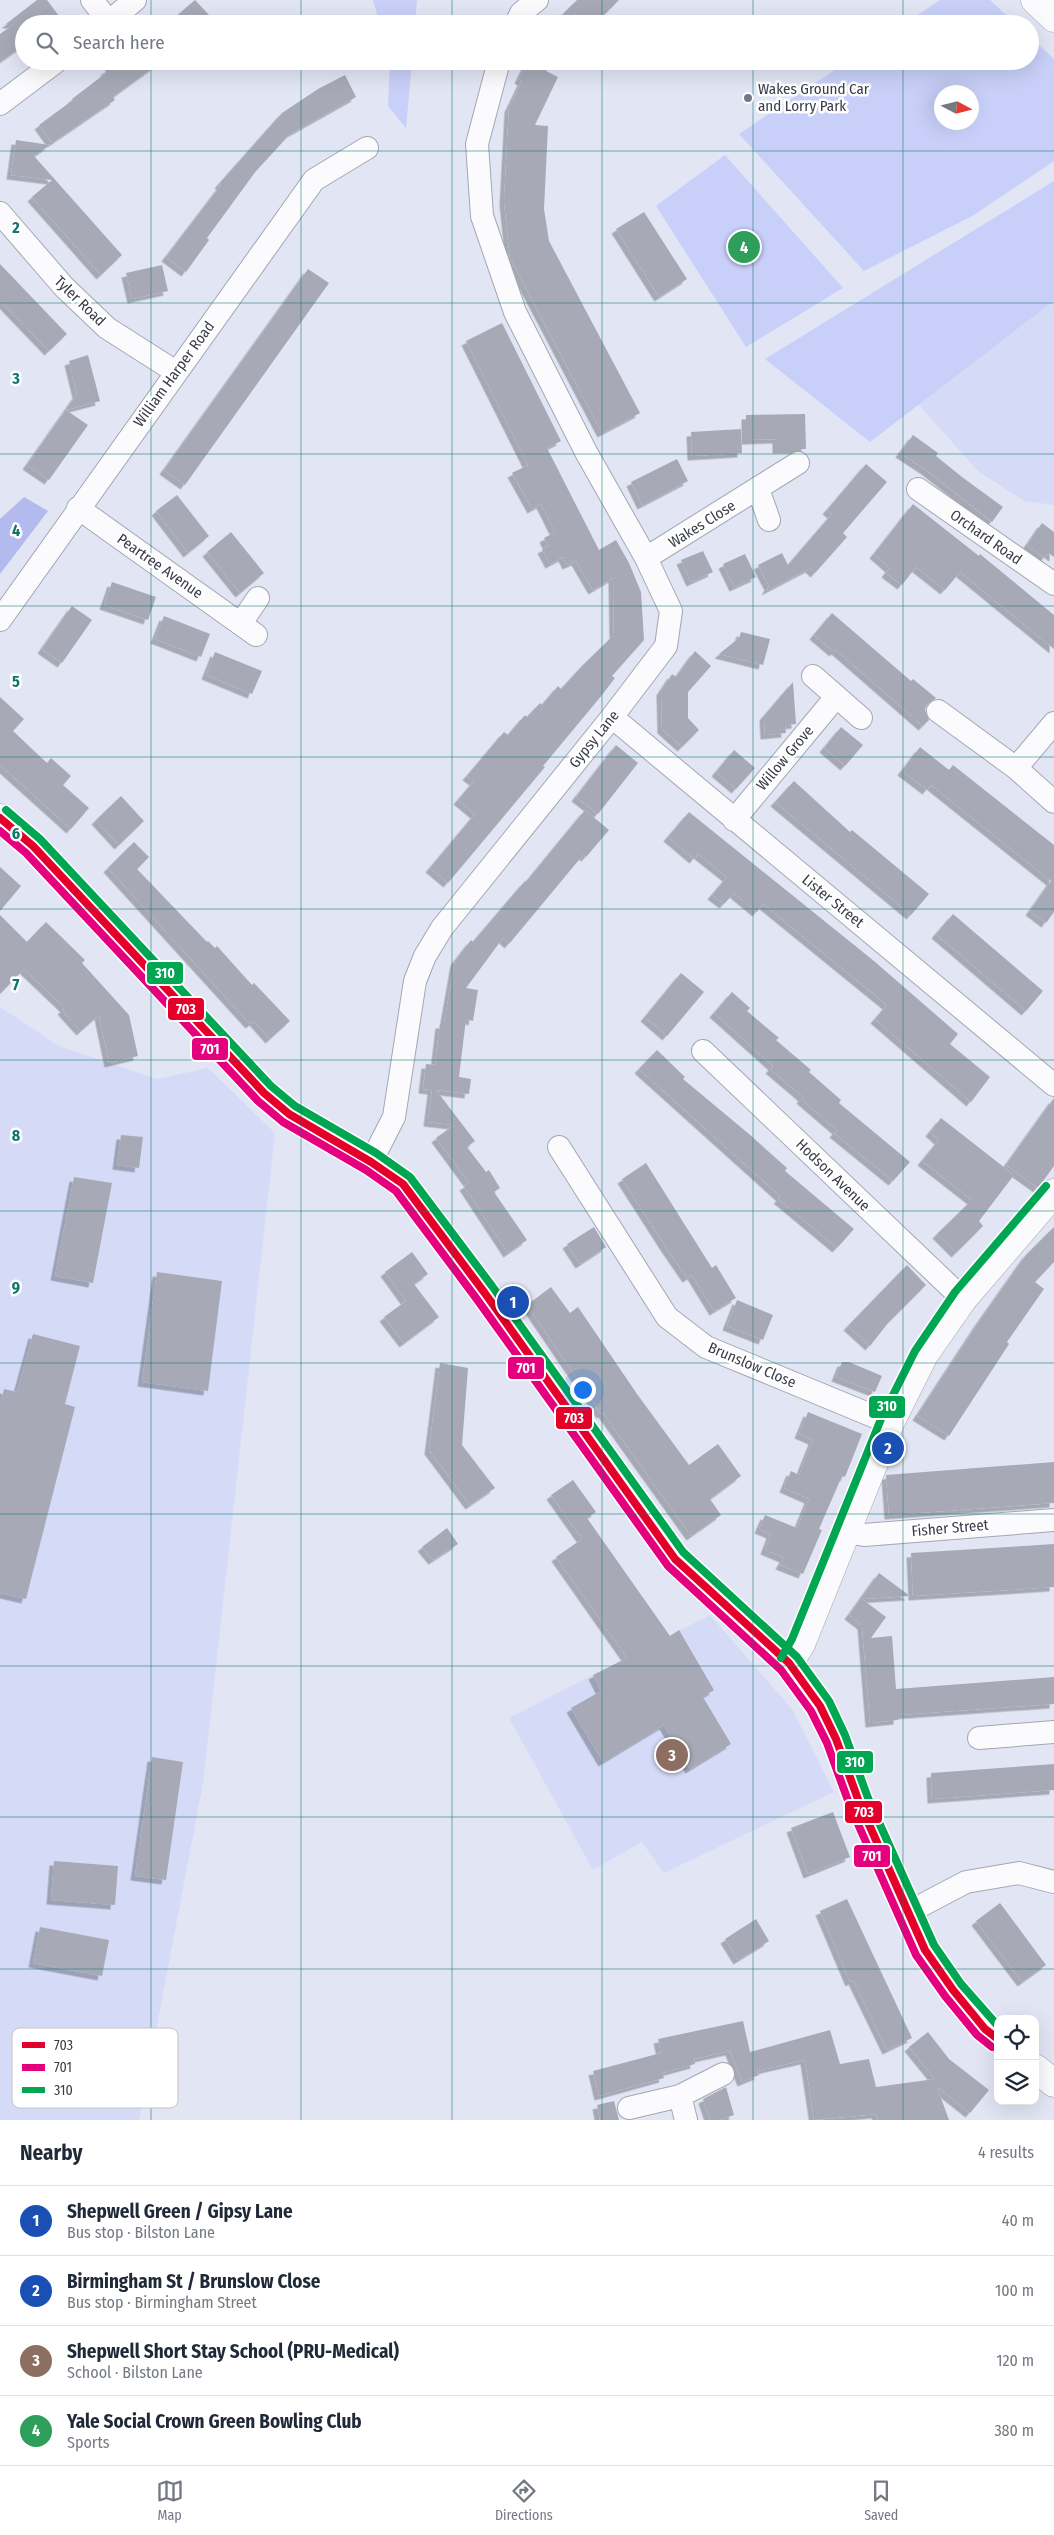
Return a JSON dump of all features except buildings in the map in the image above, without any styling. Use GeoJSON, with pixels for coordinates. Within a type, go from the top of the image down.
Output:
{"type":"FeatureCollection","features":[{"type":"Feature","properties":{"kind":"main road"},"geometry":{"type":"LineString","coordinates":[[1035,0],[1054,18]]}},
{"type":"Feature","properties":{"kind":"main road"},"geometry":{"type":"LineString","coordinates":[[0,818],[33,846],[264,1093],[289,1114],[369,1160],[403,1184],[495,1307],[675,1559],[789,1663],[820,1706],[836,1739],[859,1802],[925,1950],[953,1990],[994,2036]]}},
{"type":"Feature","properties":{"kind":"main road"},"geometry":{"type":"LineString","coordinates":[[789,1663],[801,1644],[890,1423],[924,1355],[963,1299],[1054,1193]]}},
{"type":"Feature","properties":{"kind":"main road"},"geometry":{"type":"LineString","coordinates":[[1039,2071],[1054,2083]]}},
{"type":"Feature","properties":{"kind":"street"},"geometry":{"type":"LineString","coordinates":[[92,0],[102,15]]}},
{"type":"Feature","properties":{"kind":"street"},"geometry":{"type":"LineString","coordinates":[[117,15],[135,0]]}},
{"type":"Feature","properties":{"kind":"street"},"geometry":{"type":"LineString","coordinates":[[520,15],[537,0]]}},
{"type":"Feature","properties":{"kind":"street"},"geometry":{"type":"LineString","coordinates":[[0,104],[45,70]]}},
{"type":"Feature","properties":{"kind":"street","name":"Gypsy Lane"},"geometry":{"type":"LineString","coordinates":[[369,1160],[394,1117],[415,981],[425,956],[442,928],[612,717],[666,646],[671,610],[646,558],[586,452],[516,312],[482,216],[477,144],[497,70]]}},
{"type":"Feature","properties":{"kind":"street","name":"William Harper Road"},"geometry":{"type":"LineString","coordinates":[[0,620],[78,508],[314,180],[367,148]]}},
{"type":"Feature","properties":{"kind":"street","name":"Tyler Road"},"geometry":{"type":"LineString","coordinates":[[0,212],[64,287],[107,328],[176,372]]}},
{"type":"Feature","properties":{"kind":"street","name":"Wakes Close"},"geometry":{"type":"LineString","coordinates":[[646,558],[798,463]]}},
{"type":"Feature","properties":{"kind":"street"},"geometry":{"type":"LineString","coordinates":[[758,489],[769,520]]}},
{"type":"Feature","properties":{"kind":"street","name":"Orchard Road"},"geometry":{"type":"LineString","coordinates":[[918,489],[1054,584]]}},
{"type":"Feature","properties":{"kind":"street","name":"Peartree Avenue"},"geometry":{"type":"LineString","coordinates":[[78,508],[249,629],[258,598]]}},
{"type":"Feature","properties":{"kind":"street"},"geometry":{"type":"LineString","coordinates":[[813,676],[861,718]]}},
{"type":"Feature","properties":{"kind":"street","name":"Willow Grove"},"geometry":{"type":"LineString","coordinates":[[734,820],[836,697]]}},
{"type":"Feature","properties":{"kind":"street"},"geometry":{"type":"LineString","coordinates":[[938,711],[1016,768],[1054,802]]}},
{"type":"Feature","properties":{"kind":"street","name":"Lister Street"},"geometry":{"type":"LineString","coordinates":[[612,717],[1054,1085]]}},
{"type":"Feature","properties":{"kind":"street"},"geometry":{"type":"LineString","coordinates":[[1016,768],[1054,723]]}},
{"type":"Feature","properties":{"kind":"street","name":"Hodson Avenue"},"geometry":{"type":"LineString","coordinates":[[703,1050],[963,1299]]}},
{"type":"Feature","properties":{"kind":"street","name":"Brunslow Close"},"geometry":{"type":"LineString","coordinates":[[559,1147],[666,1316],[706,1347],[890,1423]]}},
{"type":"Feature","properties":{"kind":"street","name":"Fisher Street"},"geometry":{"type":"LineString","coordinates":[[846,1532],[864,1535],[1054,1520]]}},
{"type":"Feature","properties":{"kind":"street"},"geometry":{"type":"LineString","coordinates":[[979,1738],[1054,1732]]}},
{"type":"Feature","properties":{"kind":"street"},"geometry":{"type":"LineString","coordinates":[[907,1913],[966,1882],[1019,1873],[1054,1882]]}},
{"type":"Feature","properties":{"kind":"street"},"geometry":{"type":"LineString","coordinates":[[629,2108],[680,2096],[723,2074]]}},
{"type":"Feature","properties":{"kind":"street"},"geometry":{"type":"LineString","coordinates":[[680,2096],[686,2120]]}},
{"type":"Feature","properties":{"kind":"shaded area"},"geometry":{"type":"Polygon","coordinates":[[[373,0],[417,0],[416,15],[377,15],[373,0]]]}},
{"type":"Feature","properties":{"kind":"shaded area"},"geometry":{"type":"Polygon","coordinates":[[[940,0],[990,0],[1006,15],[918,15],[940,0]]]}},
{"type":"Feature","properties":{"kind":"shaded area"},"geometry":{"type":"Polygon","coordinates":[[[1039,45],[1054,59],[1054,161],[974,215],[864,271],[739,134],[835,70],[1039,70],[1039,45]]]}},
{"type":"Feature","properties":{"kind":"shaded area"},"geometry":{"type":"Polygon","coordinates":[[[390,70],[411,70],[406,128],[388,106],[390,70]]]}},
{"type":"Feature","properties":{"kind":"shaded area"},"geometry":{"type":"Polygon","coordinates":[[[725,155],[843,288],[746,347],[656,206],[725,155]]]}},
{"type":"Feature","properties":{"kind":"shaded area"},"geometry":{"type":"Polygon","coordinates":[[[1054,181],[1054,301],[870,442],[765,359],[1054,181]]]}},
{"type":"Feature","properties":{"kind":"shaded area"},"geometry":{"type":"Polygon","coordinates":[[[1054,301],[1054,505],[1024,501],[978,471],[918,404],[1054,301]]]}},
{"type":"Feature","properties":{"kind":"shaded area"},"geometry":{"type":"Polygon","coordinates":[[[24,497],[48,511],[0,574],[0,519],[24,497]]]}},
{"type":"Feature","properties":{"kind":"shaded area"},"geometry":{"type":"Polygon","coordinates":[[[0,1007],[59,1046],[157,1079],[208,1068],[275,1133],[203,1783],[156,2028],[12,2028],[12,2108],[141,2108],[139,2120],[0,2120],[0,1007]]]}},
{"type":"Feature","properties":{"kind":"shaded area"},"geometry":{"type":"Polygon","coordinates":[[[710,1615],[792,1709],[834,1792],[664,1873],[642,1842],[593,1870],[509,1718],[710,1615]]]}},
{"type":"Feature","properties":{"kind":"transit line","name":"310"},"geometry":{"type":"LineString","coordinates":[[6,810],[40,839],[271,1086],[295,1106],[376,1153],[410,1177],[492,1286],[683,1552],[797,1657],[829,1701],[845,1735],[868,1798],[934,1945],[961,1984],[994,2021]]}},
{"type":"Feature","properties":{"kind":"transit line","name":"703"},"geometry":{"type":"LineString","coordinates":[[0,818],[33,846],[264,1093],[289,1114],[371,1162],[403,1184],[484,1292],[675,1559],[789,1663],[820,1706],[836,1739],[859,1802],[925,1950],[953,1990],[985,2029],[994,2036]]}},
{"type":"Feature","properties":{"kind":"transit line","name":"701"},"geometry":{"type":"LineString","coordinates":[[0,831],[26,853],[258,1101],[283,1122],[366,1170],[396,1191],[476,1298],[668,1566],[781,1670],[811,1711],[827,1743],[850,1806],[916,1955],[945,1996],[977,2035],[992,2047]]}},
{"type":"Feature","properties":{"kind":"transit line","name":"310"},"geometry":{"type":"LineString","coordinates":[[781,1658],[792,1639],[881,1419],[915,1351],[955,1292],[1046,1186]]}},
{"type":"Feature","properties":{"kind":"place","name":"Wakes Ground Car and Lorry Park"},"geometry":{"type":"Point","coordinates":[748,98]}},
{"type":"Feature","properties":{"kind":"place","name":"Yale Social Crown Green Bowling Club"},"geometry":{"type":"Point","coordinates":[744,247]}},
{"type":"Feature","properties":{"kind":"place","name":"Shepwell Green / Gipsy Lane"},"geometry":{"type":"Point","coordinates":[513,1302]}},
{"type":"Feature","properties":{"kind":"place","name":"Birmingham St / Brunslow Close"},"geometry":{"type":"Point","coordinates":[888,1448]}},
{"type":"Feature","properties":{"kind":"place","name":"Shepwell Short Stay School (PRU-Medical)"},"geometry":{"type":"Point","coordinates":[672,1755]}}]}
